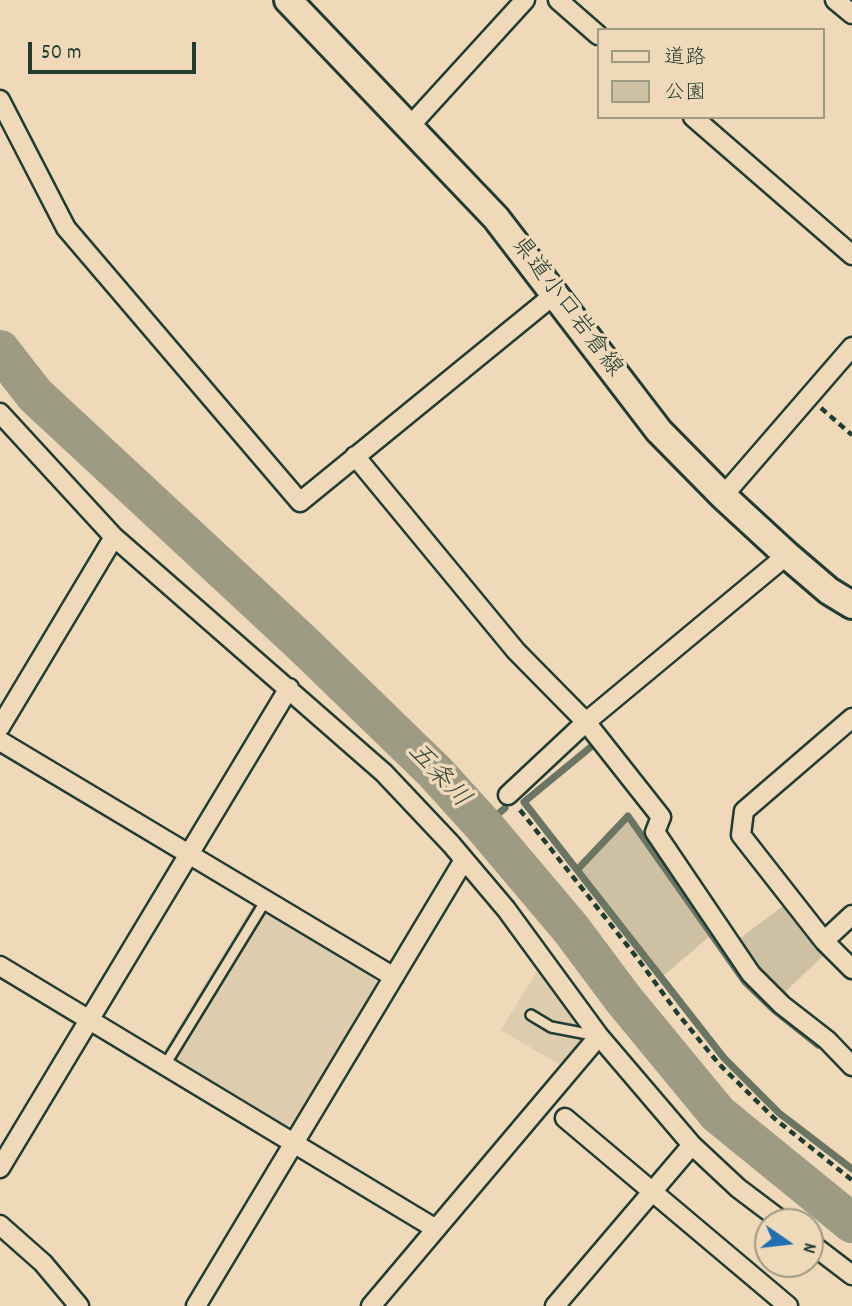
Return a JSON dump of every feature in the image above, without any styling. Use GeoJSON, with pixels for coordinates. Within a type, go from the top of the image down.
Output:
{"type":"FeatureCollection","features":[{"type":"Feature","properties":{"kind":"main road","name":"県道小口岩倉線"},"geometry":{"type":"LineString","coordinates":[[288,0],[496,218],[659,431],[723,496],[787,555],[828,591],[852,605]]}},
{"type":"Feature","properties":{"kind":"street"},"geometry":{"type":"LineString","coordinates":[[410,126],[525,0]]}},
{"type":"Feature","properties":{"kind":"street"},"geometry":{"type":"LineString","coordinates":[[558,0],[596,33]]}},
{"type":"Feature","properties":{"kind":"street"},"geometry":{"type":"LineString","coordinates":[[835,0],[852,14]]}},
{"type":"Feature","properties":{"kind":"street"},"geometry":{"type":"LineString","coordinates":[[0,100],[66,228],[300,502],[555,294]]}},
{"type":"Feature","properties":{"kind":"street"},"geometry":{"type":"LineString","coordinates":[[695,119],[852,255]]}},
{"type":"Feature","properties":{"kind":"street"},"geometry":{"type":"LineString","coordinates":[[723,496],[852,347]]}},
{"type":"Feature","properties":{"kind":"street"},"geometry":{"type":"LineString","coordinates":[[0,413],[114,537],[384,773],[506,909],[599,1036],[692,1145],[738,1188],[764,1208]]}},
{"type":"Feature","properties":{"kind":"street"},"geometry":{"type":"LineString","coordinates":[[355,456],[516,651],[586,722],[661,817],[655,832],[751,974],[782,1006],[827,1040],[852,1066]]}},
{"type":"Feature","properties":{"kind":"street"},"geometry":{"type":"LineString","coordinates":[[0,727],[114,537]]}},
{"type":"Feature","properties":{"kind":"street"},"geometry":{"type":"LineString","coordinates":[[509,795],[586,722],[787,555]]}},
{"type":"Feature","properties":{"kind":"street"},"geometry":{"type":"LineString","coordinates":[[0,1168],[289,688]]}},
{"type":"Feature","properties":{"kind":"street"},"geometry":{"type":"LineString","coordinates":[[852,718],[744,811],[741,835],[824,941],[852,969]]}},
{"type":"Feature","properties":{"kind":"street"},"geometry":{"type":"LineString","coordinates":[[0,741],[394,977]]}},
{"type":"Feature","properties":{"kind":"street"},"geometry":{"type":"LineString","coordinates":[[196,1306],[464,860]]}},
{"type":"Feature","properties":{"kind":"street"},"geometry":{"type":"LineString","coordinates":[[824,941],[852,915]]}},
{"type":"Feature","properties":{"kind":"street"},"geometry":{"type":"LineString","coordinates":[[0,966],[436,1229]]}},
{"type":"Feature","properties":{"kind":"street"},"geometry":{"type":"LineString","coordinates":[[372,1306],[599,1036]]}},
{"type":"Feature","properties":{"kind":"street"},"geometry":{"type":"LineString","coordinates":[[565,1118],[788,1306]]}},
{"type":"Feature","properties":{"kind":"street"},"geometry":{"type":"LineString","coordinates":[[555,1306],[692,1145]]}},
{"type":"Feature","properties":{"kind":"street"},"geometry":{"type":"LineString","coordinates":[[0,1225],[43,1264],[79,1306]]}},
{"type":"Feature","properties":{"kind":"street"},"geometry":{"type":"LineString","coordinates":[[824,1254],[852,1275]]}},
{"type":"Feature","properties":{"kind":"lane"},"geometry":{"type":"LineString","coordinates":[[165,1065],[266,900]]}},
{"type":"Feature","properties":{"kind":"lane"},"geometry":{"type":"LineString","coordinates":[[531,1015],[551,1027],[599,1036]]}},
{"type":"Feature","properties":{"kind":"path"},"geometry":{"type":"LineString","coordinates":[[808,397],[852,435]]}},
{"type":"Feature","properties":{"kind":"path"},"geometry":{"type":"LineString","coordinates":[[509,795],[719,1063],[775,1119],[852,1180]]}},
{"type":"Feature","properties":{"kind":"shaded area"},"geometry":{"type":"Polygon","coordinates":[[[254,903],[374,978],[377,986],[292,1125],[282,1128],[162,1054],[254,903]]]}},
{"type":"Feature","properties":{"kind":"shaded area"},"geometry":{"type":"Polygon","coordinates":[[[538,969],[583,1026],[582,1040],[560,1065],[501,1030],[538,969]]]}},
{"type":"Feature","properties":{"kind":"green space"},"geometry":{"type":"Polygon","coordinates":[[[628,820],[710,936],[662,977],[580,870],[628,820]]]}},
{"type":"Feature","properties":{"kind":"green space"},"geometry":{"type":"Polygon","coordinates":[[[783,906],[823,956],[785,992],[776,990],[735,942],[783,906]]]}},
{"type":"Feature","properties":{"kind":"waterway","name":"五条川"},"geometry":{"type":"LineString","coordinates":[[0,350],[35,395],[303,644],[435,772],[571,929],[624,1000],[718,1114],[852,1223]]}},
{"type":"Feature","properties":{"kind":"waterway"},"geometry":{"type":"LineString","coordinates":[[592,746],[524,802],[724,1058],[779,1113],[852,1169]]}},
{"type":"Feature","properties":{"kind":"waterway"},"geometry":{"type":"LineString","coordinates":[[484,826],[505,808]]}},
{"type":"Feature","properties":{"kind":"waterway"},"geometry":{"type":"LineString","coordinates":[[577,870],[628,816],[745,982],[774,1010],[818,1045]]}}]}
